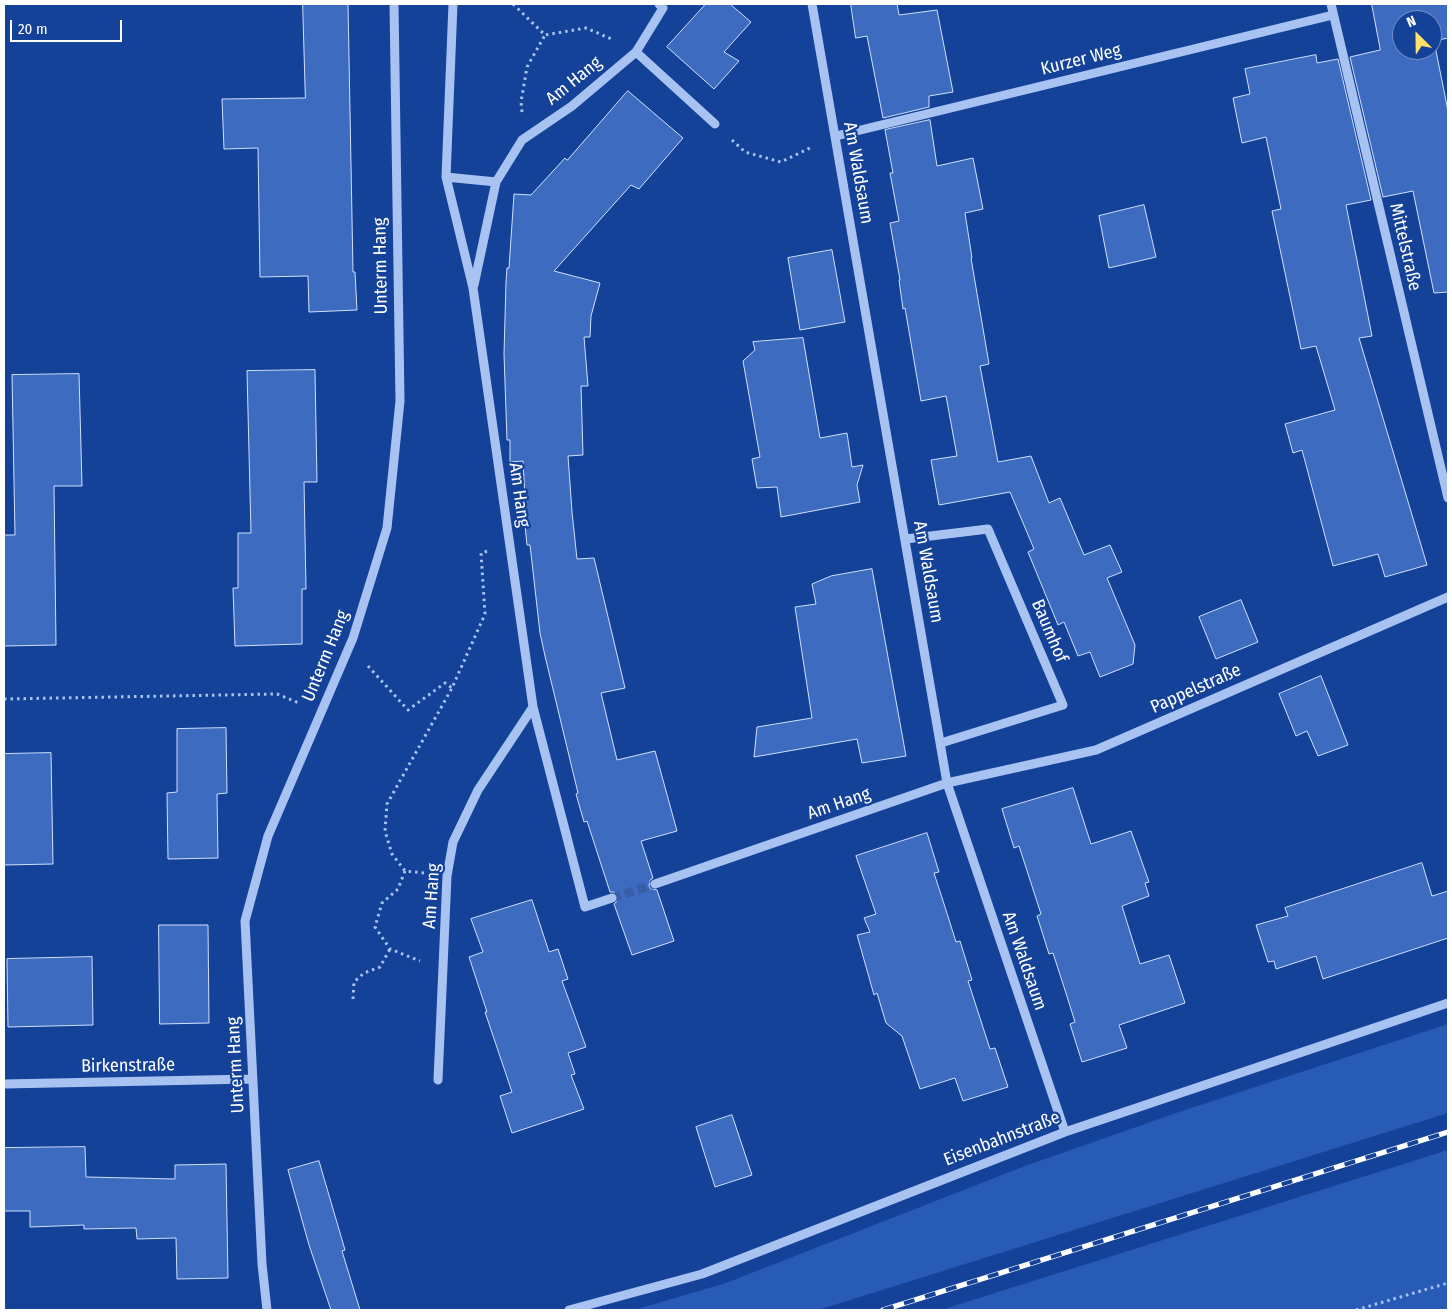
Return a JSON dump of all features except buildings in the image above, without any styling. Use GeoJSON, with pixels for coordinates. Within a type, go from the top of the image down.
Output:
{"type":"FeatureCollection","features":[{"type":"Feature","properties":{"kind":"street","name":"Unterm Hang"},"geometry":{"type":"LineString","coordinates":[[266,1310],[262,1264],[245,921],[268,836],[353,638],[387,528],[400,401],[394,4]]}},
{"type":"Feature","properties":{"kind":"street","name":"Am Hang"},"geometry":{"type":"LineString","coordinates":[[452,4],[446,177],[473,288],[533,707],[585,907],[612,898]]}},
{"type":"Feature","properties":{"kind":"street","name":"Am Hang"},"geometry":{"type":"LineString","coordinates":[[473,288],[496,182],[522,140],[572,106],[636,52],[663,8],[659,4]]}},
{"type":"Feature","properties":{"kind":"street","name":"Am Waldsaum"},"geometry":{"type":"LineString","coordinates":[[812,4],[947,783],[1065,1132]]}},
{"type":"Feature","properties":{"kind":"street","name":"Mittelstraße"},"geometry":{"type":"LineString","coordinates":[[1331,4],[1448,498]]}},
{"type":"Feature","properties":{"kind":"street","name":"Kurzer Weg"},"geometry":{"type":"LineString","coordinates":[[836,136],[1333,14]]}},
{"type":"Feature","properties":{"kind":"street"},"geometry":{"type":"LineString","coordinates":[[636,52],[715,124]]}},
{"type":"Feature","properties":{"kind":"street"},"geometry":{"type":"LineString","coordinates":[[446,177],[496,182]]}},
{"type":"Feature","properties":{"kind":"street","name":"Baumhof"},"geometry":{"type":"LineString","coordinates":[[906,539],[988,529],[1063,704],[941,743]]}},
{"type":"Feature","properties":{"kind":"street","name":"Pappelstraße"},"geometry":{"type":"LineString","coordinates":[[947,783],[1096,750],[1448,597]]}},
{"type":"Feature","properties":{"kind":"street","name":"Am Hang"},"geometry":{"type":"LineString","coordinates":[[438,1080],[447,876],[453,842],[478,790],[533,707]]}},
{"type":"Feature","properties":{"kind":"street","name":"Am Hang"},"geometry":{"type":"LineString","coordinates":[[655,884],[947,783]]}},
{"type":"Feature","properties":{"kind":"street","name":"Eisenbahnstraße"},"geometry":{"type":"LineString","coordinates":[[569,1310],[702,1274],[1065,1132],[1448,1003]]}},
{"type":"Feature","properties":{"kind":"street","name":"Birkenstraße"},"geometry":{"type":"LineString","coordinates":[[4,1084],[253,1079]]}},
{"type":"Feature","properties":{"kind":"path"},"geometry":{"type":"LineString","coordinates":[[513,4],[545,35]]}},
{"type":"Feature","properties":{"kind":"path"},"geometry":{"type":"LineString","coordinates":[[545,35],[586,28],[624,44],[636,52]]}},
{"type":"Feature","properties":{"kind":"path"},"geometry":{"type":"LineString","coordinates":[[522,140],[521,102],[527,67],[545,35]]}},
{"type":"Feature","properties":{"kind":"path"},"geometry":{"type":"LineString","coordinates":[[715,124],[745,152],[781,162],[836,136]]}},
{"type":"Feature","properties":{"kind":"path"},"geometry":{"type":"LineString","coordinates":[[447,876],[405,871],[392,854],[385,831],[386,804],[452,688],[485,614],[481,553],[509,543]]}},
{"type":"Feature","properties":{"kind":"path"},"geometry":{"type":"LineString","coordinates":[[363,660],[408,710],[445,683],[452,688]]}},
{"type":"Feature","properties":{"kind":"path"},"geometry":{"type":"LineString","coordinates":[[4,698],[277,694],[321,712]]}},
{"type":"Feature","properties":{"kind":"path"},"geometry":{"type":"LineString","coordinates":[[405,871],[398,889],[382,903],[375,927],[390,949],[418,961],[444,966]]}},
{"type":"Feature","properties":{"kind":"path"},"geometry":{"type":"LineString","coordinates":[[352,998],[354,982],[364,973],[380,967],[390,949]]}},
{"type":"Feature","properties":{"kind":"path"},"geometry":{"type":"LineString","coordinates":[[1356,1310],[1448,1283]]}},
{"type":"Feature","properties":{"kind":"shaded area"},"geometry":{"type":"Polygon","coordinates":[[[1448,1024],[1448,1113],[818,1310],[634,1310],[726,1283],[1025,1166],[1182,1111],[1448,1024]]]}},
{"type":"Feature","properties":{"kind":"shaded area"},"geometry":{"type":"Polygon","coordinates":[[[1448,1150],[1448,1310],[941,1310],[1448,1150]]]}},
{"type":"Feature","properties":{"kind":"tunnel"},"geometry":{"type":"LineString","coordinates":[[612,898],[655,884]]}},
{"type":"Feature","properties":{"kind":"railway"},"geometry":{"type":"LineString","coordinates":[[883,1310],[1448,1132]]}}]}
